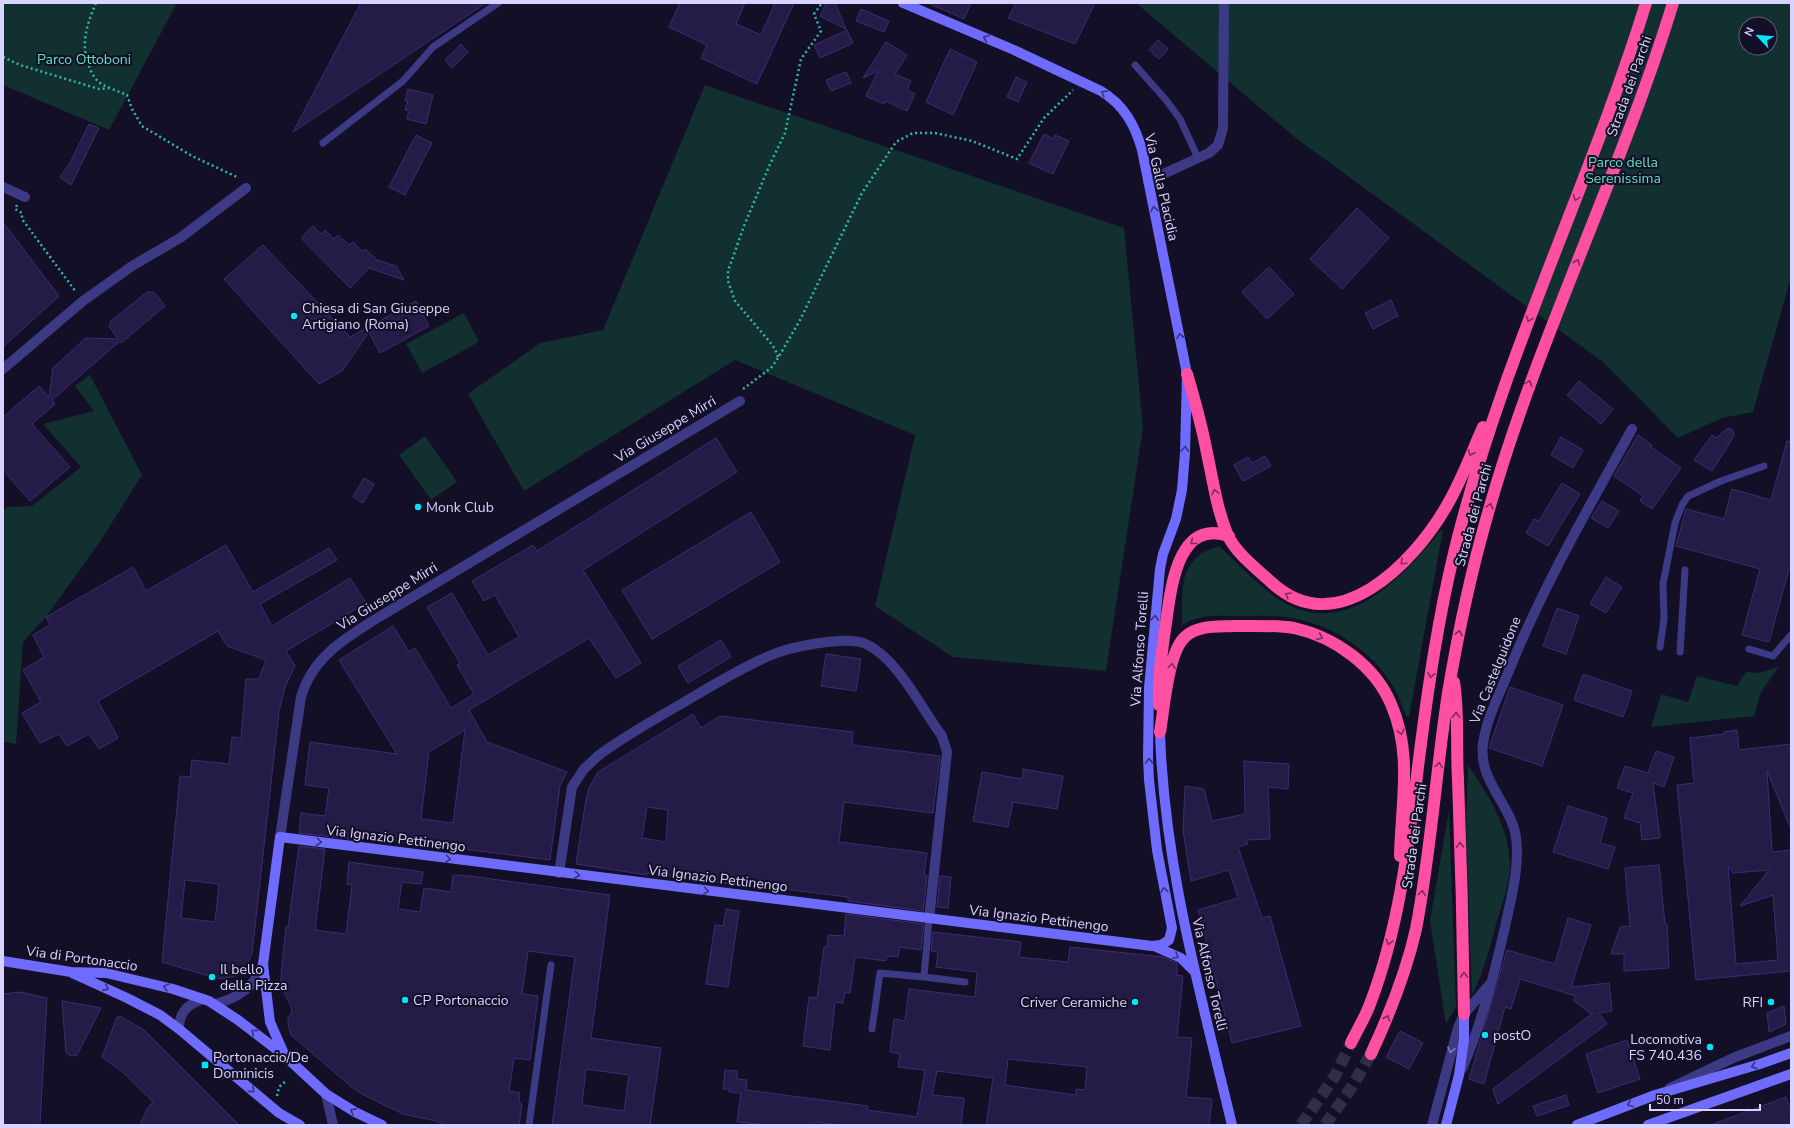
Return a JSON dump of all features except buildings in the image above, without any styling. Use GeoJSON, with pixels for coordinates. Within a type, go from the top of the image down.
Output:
{"type":"FeatureCollection","features":[{"type":"Feature","properties":{"kind":"highway","name":"Strada dei Parchi"},"geometry":{"type":"LineString","coordinates":[[1351,1043],[1370,1005],[1398,904],[1431,675],[1446,592],[1470,492],[1506,380],[1598,141],[1646,3]]}},
{"type":"Feature","properties":{"kind":"highway","name":"Strada dei Parchi"},"geometry":{"type":"LineString","coordinates":[[1370,1054],[1394,1002],[1404,975],[1414,939],[1452,671],[1477,555],[1513,429],[1536,365],[1628,133],[1658,52],[1673,3]]}},
{"type":"Feature","properties":{"kind":"highway"},"geometry":{"type":"LineString","coordinates":[[1187,374],[1200,419],[1215,490],[1229,536],[1240,553],[1272,584],[1296,599],[1313,604],[1328,605],[1343,603],[1362,594],[1380,582],[1407,557],[1441,515],[1454,492],[1506,380]]}},
{"type":"Feature","properties":{"kind":"highway"},"geometry":{"type":"LineString","coordinates":[[1160,732],[1159,694],[1161,659],[1174,574],[1182,555],[1193,541],[1207,534],[1214,533],[1229,536]]}},
{"type":"Feature","properties":{"kind":"highway"},"geometry":{"type":"LineString","coordinates":[[1160,732],[1172,661],[1180,642],[1191,632],[1207,628],[1221,627],[1284,627],[1312,634],[1348,653],[1364,666],[1380,683],[1390,702],[1403,738],[1404,768],[1400,824],[1398,904]]}},
{"type":"Feature","properties":{"kind":"highway"},"geometry":{"type":"LineString","coordinates":[[1452,671],[1456,701],[1456,740],[1463,905],[1464,1014]]}},
{"type":"Feature","properties":{"kind":"main road","name":"Via Galla Placidia"},"geometry":{"type":"LineString","coordinates":[[903,3],[1082,81],[1110,96],[1123,109],[1139,139],[1187,374]]}},
{"type":"Feature","properties":{"kind":"main road","name":"Via Alfonso Torelli"},"geometry":{"type":"LineString","coordinates":[[1152,946],[1166,943],[1170,937],[1172,928],[1159,862],[1150,788],[1149,703],[1151,652],[1160,568],[1165,548],[1176,519],[1182,490],[1186,446],[1187,374]]}},
{"type":"Feature","properties":{"kind":"main road","name":"Via Alfonso Torelli"},"geometry":{"type":"LineString","coordinates":[[1160,732],[1163,786],[1169,841],[1178,898],[1232,1125]]}},
{"type":"Feature","properties":{"kind":"main road","name":"Via Ignazio Pettinengo"},"geometry":{"type":"LineString","coordinates":[[280,837],[558,873],[1152,946],[1180,958],[1196,973]]}},
{"type":"Feature","properties":{"kind":"main road","name":"Via Giuseppe Mirri"},"geometry":{"type":"LineString","coordinates":[[280,837],[263,964],[270,1022],[285,1056]]}},
{"type":"Feature","properties":{"kind":"main road","name":"Via di Portonaccio"},"geometry":{"type":"LineString","coordinates":[[3,961],[71,972],[106,973],[157,984],[203,999],[215,1004],[285,1056]]}},
{"type":"Feature","properties":{"kind":"main road"},"geometry":{"type":"LineString","coordinates":[[71,972],[152,1010],[179,1029],[279,1113],[300,1125]]}},
{"type":"Feature","properties":{"kind":"main road"},"geometry":{"type":"LineString","coordinates":[[1446,1125],[1459,1075],[1464,1039],[1464,1014]]}},
{"type":"Feature","properties":{"kind":"main road"},"geometry":{"type":"LineString","coordinates":[[1577,1125],[1655,1094],[1760,1064],[1791,1053]]}},
{"type":"Feature","properties":{"kind":"main road"},"geometry":{"type":"LineString","coordinates":[[285,1056],[326,1094],[355,1112],[382,1125]]}},
{"type":"Feature","properties":{"kind":"main road"},"geometry":{"type":"LineString","coordinates":[[1648,1125],[1791,1074]]}},
{"type":"Feature","properties":{"kind":"street"},"geometry":{"type":"LineString","coordinates":[[1148,181],[1209,153],[1215,148],[1222,132],[1224,3]]}},
{"type":"Feature","properties":{"kind":"street"},"geometry":{"type":"LineString","coordinates":[[3,187],[23,196]]}},
{"type":"Feature","properties":{"kind":"street"},"geometry":{"type":"LineString","coordinates":[[3,369],[83,301],[132,266],[180,238],[246,188]]}},
{"type":"Feature","properties":{"kind":"street","name":"Via Giuseppe Mirri"},"geometry":{"type":"LineString","coordinates":[[280,837],[301,697],[312,671],[329,650],[350,634],[740,401]]}},
{"type":"Feature","properties":{"kind":"street","name":"Via Castelguidone"},"geometry":{"type":"LineString","coordinates":[[1459,1075],[1476,1035],[1492,981],[1516,869],[1517,846],[1515,831],[1490,783],[1485,769],[1482,753],[1484,735],[1496,701],[1536,608],[1601,484],[1632,429]]}},
{"type":"Feature","properties":{"kind":"street"},"geometry":{"type":"LineString","coordinates":[[558,873],[572,788],[584,769],[599,754],[698,694],[769,656],[800,647],[853,640],[871,647],[889,662],[942,736],[947,752],[929,919]]}},
{"type":"Feature","properties":{"kind":"street","name":"Via Giuseppe Mirri"},"geometry":{"type":"LineString","coordinates":[[215,1004],[237,996],[246,990],[258,976],[263,964]]}},
{"type":"Feature","properties":{"kind":"street"},"geometry":{"type":"LineString","coordinates":[[1432,1125],[1453,1043],[1464,1014],[1492,981]]}},
{"type":"Feature","properties":{"kind":"street"},"geometry":{"type":"LineString","coordinates":[[179,1029],[179,1020],[185,1009],[203,999]]}},
{"type":"Feature","properties":{"kind":"street"},"geometry":{"type":"LineString","coordinates":[[1655,1094],[1733,1058],[1791,1036]]}},
{"type":"Feature","properties":{"kind":"street"},"geometry":{"type":"LineString","coordinates":[[326,1094],[333,1125]]}},
{"type":"Feature","properties":{"kind":"street"},"geometry":{"type":"LineString","coordinates":[[279,1113],[287,1125]]}},
{"type":"Feature","properties":{"kind":"lane"},"geometry":{"type":"LineString","coordinates":[[323,143],[403,81],[433,48],[498,3]]}},
{"type":"Feature","properties":{"kind":"lane"},"geometry":{"type":"LineString","coordinates":[[1135,65],[1166,100],[1180,119],[1198,158]]}},
{"type":"Feature","properties":{"kind":"lane"},"geometry":{"type":"LineString","coordinates":[[1660,647],[1664,619],[1664,584],[1675,523],[1682,505],[1688,496],[1722,481],[1764,466]]}},
{"type":"Feature","properties":{"kind":"lane"},"geometry":{"type":"LineString","coordinates":[[1680,652],[1685,570]]}},
{"type":"Feature","properties":{"kind":"lane"},"geometry":{"type":"LineString","coordinates":[[1749,649],[1773,656],[1791,635]]}},
{"type":"Feature","properties":{"kind":"lane"},"geometry":{"type":"LineString","coordinates":[[924,977],[929,919]]}},
{"type":"Feature","properties":{"kind":"lane"},"geometry":{"type":"LineString","coordinates":[[529,1125],[551,965]]}},
{"type":"Feature","properties":{"kind":"lane"},"geometry":{"type":"LineString","coordinates":[[872,1029],[880,973],[965,982]]}},
{"type":"Feature","properties":{"kind":"path"},"geometry":{"type":"LineString","coordinates":[[96,3],[84,38],[85,56],[92,74],[99,83],[127,95],[132,109],[142,126],[192,156],[240,178],[246,188]]}},
{"type":"Feature","properties":{"kind":"path"},"geometry":{"type":"LineString","coordinates":[[778,358],[772,345],[735,301],[728,281],[728,271],[750,212],[785,133],[801,59],[822,31],[814,14],[822,3]]}},
{"type":"Feature","properties":{"kind":"path"},"geometry":{"type":"LineString","coordinates":[[3,57],[20,65],[99,89],[113,88]]}},
{"type":"Feature","properties":{"kind":"path"},"geometry":{"type":"LineString","coordinates":[[740,401],[742,390],[770,368],[778,358],[800,320],[862,193],[896,142],[913,133],[935,133],[972,141],[1017,159],[1044,118],[1082,81]]}},
{"type":"Feature","properties":{"kind":"path"},"geometry":{"type":"LineString","coordinates":[[23,196],[15,209],[22,213],[22,219],[83,301]]}},
{"type":"Feature","properties":{"kind":"path"},"geometry":{"type":"LineString","coordinates":[[277,1098],[279,1087],[287,1080]]}},
{"type":"Feature","properties":{"kind":"green space","name":"Parco Ottoboni"},"geometry":{"type":"Polygon","coordinates":[[[3,3],[177,3],[109,130],[3,85],[3,3]]]}},
{"type":"Feature","properties":{"kind":"green space","name":"Parco della Serenissima"},"geometry":{"type":"Polygon","coordinates":[[[1136,3],[1791,3],[1791,277],[1753,412],[1722,418],[1678,438],[1603,362],[1297,139],[1136,3]]]}},
{"type":"Feature","properties":{"kind":"green space"},"geometry":{"type":"Polygon","coordinates":[[[705,85],[1124,228],[1143,428],[1106,671],[953,657],[875,606],[915,435],[735,360],[524,491],[468,394],[540,343],[603,330],[705,85]]]}},
{"type":"Feature","properties":{"kind":"green space"},"geometry":{"type":"Polygon","coordinates":[[[464,313],[479,342],[422,373],[406,344],[464,313]]]}},
{"type":"Feature","properties":{"kind":"green space"},"geometry":{"type":"Polygon","coordinates":[[[90,375],[142,475],[101,540],[46,617],[23,642],[16,744],[3,742],[3,511],[7,507],[32,506],[81,467],[43,424],[94,411],[75,386],[90,375]]]}},
{"type":"Feature","properties":{"kind":"green space"},"geometry":{"type":"Polygon","coordinates":[[[425,436],[457,482],[431,500],[399,455],[425,436]]]}},
{"type":"Feature","properties":{"kind":"green space"},"geometry":{"type":"Polygon","coordinates":[[[1441,530],[1443,530],[1409,717],[1406,716],[1394,688],[1375,663],[1351,642],[1323,627],[1280,616],[1212,616],[1189,621],[1182,625],[1183,587],[1185,576],[1189,567],[1196,558],[1219,546],[1253,579],[1272,595],[1282,601],[1291,606],[1314,613],[1335,612],[1356,606],[1376,595],[1412,564],[1441,530]]]}},
{"type":"Feature","properties":{"kind":"green space"},"geometry":{"type":"Polygon","coordinates":[[[1779,667],[1761,692],[1754,716],[1651,727],[1661,694],[1688,702],[1697,676],[1737,686],[1746,672],[1759,673],[1779,667]]]}},
{"type":"Feature","properties":{"kind":"green space"},"geometry":{"type":"Polygon","coordinates":[[[1468,765],[1490,800],[1502,825],[1509,852],[1510,866],[1507,888],[1488,954],[1472,995],[1466,822],[1468,765]]]}},
{"type":"Feature","properties":{"kind":"green space"},"geometry":{"type":"Polygon","coordinates":[[[1449,810],[1456,1007],[1446,1024],[1430,921],[1449,810]]]}},
{"type":"Feature","properties":{"kind":"tunnel"},"geometry":{"type":"LineString","coordinates":[[1301,1125],[1335,1076],[1351,1043]]}},
{"type":"Feature","properties":{"kind":"tunnel"},"geometry":{"type":"LineString","coordinates":[[1325,1125],[1351,1088],[1371,1054]]}},
{"type":"Feature","properties":{"kind":"place","name":"Chiesa di San Giuseppe Artigiano (Roma)"},"geometry":{"type":"Point","coordinates":[294,316]}},
{"type":"Feature","properties":{"kind":"place","name":"Monk Club"},"geometry":{"type":"Point","coordinates":[418,507]}},
{"type":"Feature","properties":{"kind":"place","name":"Il bello della Pizza"},"geometry":{"type":"Point","coordinates":[212,977]}},
{"type":"Feature","properties":{"kind":"place","name":"CP Portonaccio"},"geometry":{"type":"Point","coordinates":[405,1000]}},
{"type":"Feature","properties":{"kind":"place","name":"Criver Ceramiche"},"geometry":{"type":"Point","coordinates":[1135,1002]}},
{"type":"Feature","properties":{"kind":"place","name":"RFI"},"geometry":{"type":"Point","coordinates":[1771,1002]}},
{"type":"Feature","properties":{"kind":"place","name":"postO"},"geometry":{"type":"Point","coordinates":[1485,1035]}},
{"type":"Feature","properties":{"kind":"place","name":"Locomotiva FS 740.436"},"geometry":{"type":"Point","coordinates":[1710,1047]}},
{"type":"Feature","properties":{"kind":"place","name":"Portonaccio/De Dominicis"},"geometry":{"type":"Point","coordinates":[205,1065]}}]}
